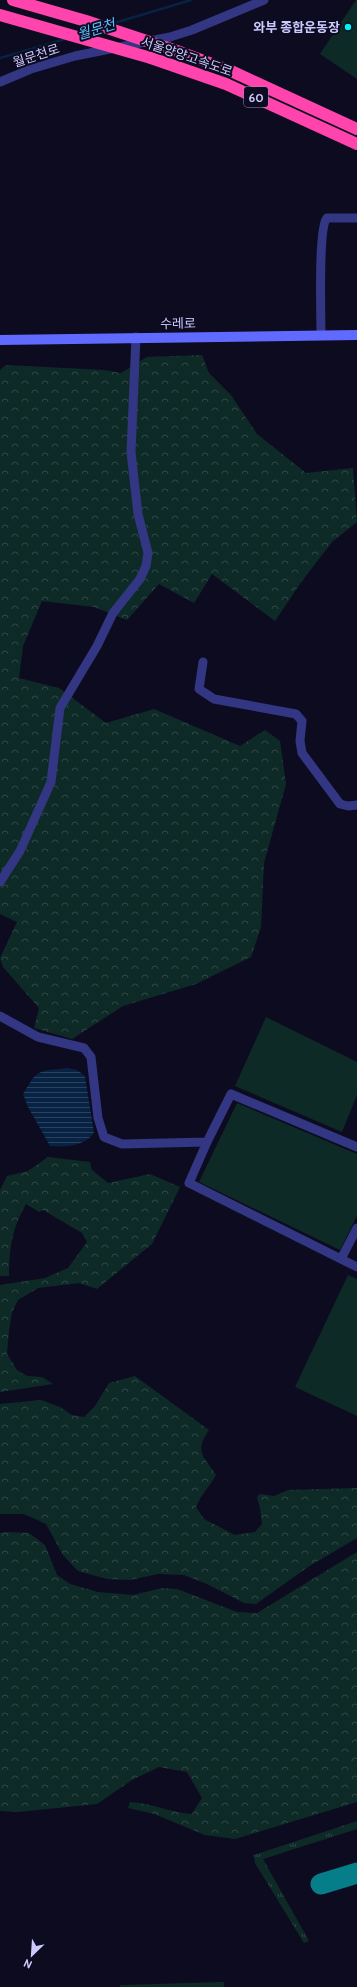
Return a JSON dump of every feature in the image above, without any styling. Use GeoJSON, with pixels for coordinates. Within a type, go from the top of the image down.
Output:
{"type":"FeatureCollection","features":[{"type":"Feature","properties":{"kind":"highway","name":"서울양양고속도로"},"geometry":{"type":"LineString","coordinates":[[13,0],[86,21],[180,52],[231,71],[357,128]]}},
{"type":"Feature","properties":{"kind":"highway","name":"서울양양고속도로"},"geometry":{"type":"LineString","coordinates":[[0,15],[152,58],[226,84],[357,144]]}},
{"type":"Feature","properties":{"kind":"main road","name":"수레로"},"geometry":{"type":"LineString","coordinates":[[0,340],[357,335]]}},
{"type":"Feature","properties":{"kind":"street","name":"월문천로"},"geometry":{"type":"LineString","coordinates":[[0,82],[31,69],[75,56],[170,37],[192,30],[264,0]]}},
{"type":"Feature","properties":{"kind":"street"},"geometry":{"type":"LineString","coordinates":[[320,335],[321,238],[324,221],[327,218],[357,218]]}},
{"type":"Feature","properties":{"kind":"street"},"geometry":{"type":"LineString","coordinates":[[0,882],[20,851],[51,782],[60,708],[97,646],[113,613],[140,579],[146,566],[148,553],[138,514],[131,452],[136,337]]}},
{"type":"Feature","properties":{"kind":"street"},"geometry":{"type":"LineString","coordinates":[[203,662],[199,688],[214,699],[258,709],[284,711],[296,714],[302,722],[300,741],[302,753],[340,804],[348,806],[357,805]]}},
{"type":"Feature","properties":{"kind":"street"},"geometry":{"type":"LineString","coordinates":[[0,1016],[38,1037],[84,1048],[91,1057],[98,1118],[104,1137],[122,1144],[207,1142]]}},
{"type":"Feature","properties":{"kind":"street"},"geometry":{"type":"LineString","coordinates":[[357,1147],[231,1094],[207,1142],[189,1183],[357,1267]]}},
{"type":"Feature","properties":{"kind":"street"},"geometry":{"type":"LineString","coordinates":[[341,1259],[357,1228]]}},
{"type":"Feature","properties":{"kind":"green space","name":"와부 종합운동장"},"geometry":{"type":"Polygon","coordinates":[[[357,0],[357,79],[320,54],[357,0]]]}},
{"type":"Feature","properties":{"kind":"green space"},"geometry":{"type":"Polygon","coordinates":[[[202,355],[209,373],[231,395],[257,434],[306,473],[353,468],[357,522],[332,542],[302,581],[275,621],[212,574],[194,603],[159,584],[127,620],[94,607],[42,601],[23,646],[19,678],[59,688],[106,723],[154,709],[240,746],[265,730],[280,741],[286,784],[264,863],[261,927],[251,957],[196,984],[123,1006],[72,1039],[34,1028],[39,1008],[3,967],[0,958],[17,922],[0,914],[0,370],[6,365],[104,370],[121,373],[147,357],[202,355]]]}},
{"type":"Feature","properties":{"kind":"green space"},"geometry":{"type":"Polygon","coordinates":[[[266,1017],[357,1062],[357,1095],[342,1132],[235,1086],[266,1017]]]}},
{"type":"Feature","properties":{"kind":"green space"},"geometry":{"type":"Polygon","coordinates":[[[237,1103],[357,1154],[357,1216],[340,1250],[199,1182],[237,1103]]]}},
{"type":"Feature","properties":{"kind":"green space"},"geometry":{"type":"Polygon","coordinates":[[[48,1157],[90,1162],[92,1170],[108,1183],[150,1174],[180,1187],[152,1244],[97,1289],[79,1283],[38,1288],[18,1300],[12,1312],[7,1354],[17,1370],[27,1376],[42,1377],[53,1384],[0,1392],[0,1285],[45,1278],[68,1268],[87,1242],[82,1233],[43,1210],[39,1212],[26,1204],[14,1230],[9,1276],[0,1276],[0,1190],[7,1176],[28,1171],[48,1157]]]}},
{"type":"Feature","properties":{"kind":"green space"},"geometry":{"type":"Polygon","coordinates":[[[348,1275],[357,1279],[357,1416],[295,1387],[348,1275]]]}},
{"type":"Feature","properties":{"kind":"green space"},"geometry":{"type":"Polygon","coordinates":[[[135,1376],[209,1430],[204,1438],[201,1449],[204,1458],[216,1475],[200,1498],[196,1507],[204,1519],[235,1535],[255,1532],[262,1524],[257,1497],[260,1494],[274,1496],[288,1490],[357,1488],[357,1538],[308,1567],[256,1604],[244,1603],[207,1584],[184,1575],[158,1574],[130,1580],[107,1579],[78,1571],[63,1555],[46,1524],[24,1514],[0,1514],[0,1404],[41,1400],[60,1407],[72,1415],[84,1417],[95,1406],[109,1383],[135,1376]]]}},
{"type":"Feature","properties":{"kind":"green space"},"geometry":{"type":"Polygon","coordinates":[[[0,1533],[29,1533],[45,1545],[57,1575],[70,1584],[98,1592],[133,1595],[162,1588],[177,1589],[237,1612],[257,1613],[357,1552],[357,1802],[235,1839],[205,1835],[154,1814],[128,1808],[130,1802],[192,1814],[202,1798],[187,1772],[159,1767],[132,1780],[97,1804],[18,1812],[0,1811],[0,1533]]]}},
{"type":"Feature","properties":{"kind":"green space"},"geometry":{"type":"Polygon","coordinates":[[[357,1821],[357,1829],[263,1859],[309,1941],[304,1943],[255,1863],[254,1855],[357,1821]]]}},
{"type":"Feature","properties":{"kind":"green space"},"geometry":{"type":"Polygon","coordinates":[[[224,1982],[224,1987],[120,1987],[120,1985],[224,1982]]]}},
{"type":"Feature","properties":{"kind":"water"},"geometry":{"type":"Polygon","coordinates":[[[67,1068],[77,1070],[85,1076],[94,1133],[90,1138],[79,1144],[68,1146],[50,1146],[28,1107],[23,1094],[36,1075],[40,1072],[67,1068]]]}},
{"type":"Feature","properties":{"kind":"waterway","name":"월문천"},"geometry":{"type":"LineString","coordinates":[[111,24],[191,0]]}},
{"type":"Feature","properties":{"kind":"waterway","name":"월문천"},"geometry":{"type":"LineString","coordinates":[[81,34],[95,29]]}},
{"type":"Feature","properties":{"kind":"waterway","name":"월문천"},"geometry":{"type":"LineString","coordinates":[[0,58],[65,39]]}},
{"type":"Feature","properties":{"kind":"taxiway"},"geometry":{"type":"LineString","coordinates":[[321,1884],[357,1873]]}},
{"type":"Feature","properties":{"kind":"place","name":"와부 종합운동장"},"geometry":{"type":"Point","coordinates":[348,27]}}]}
